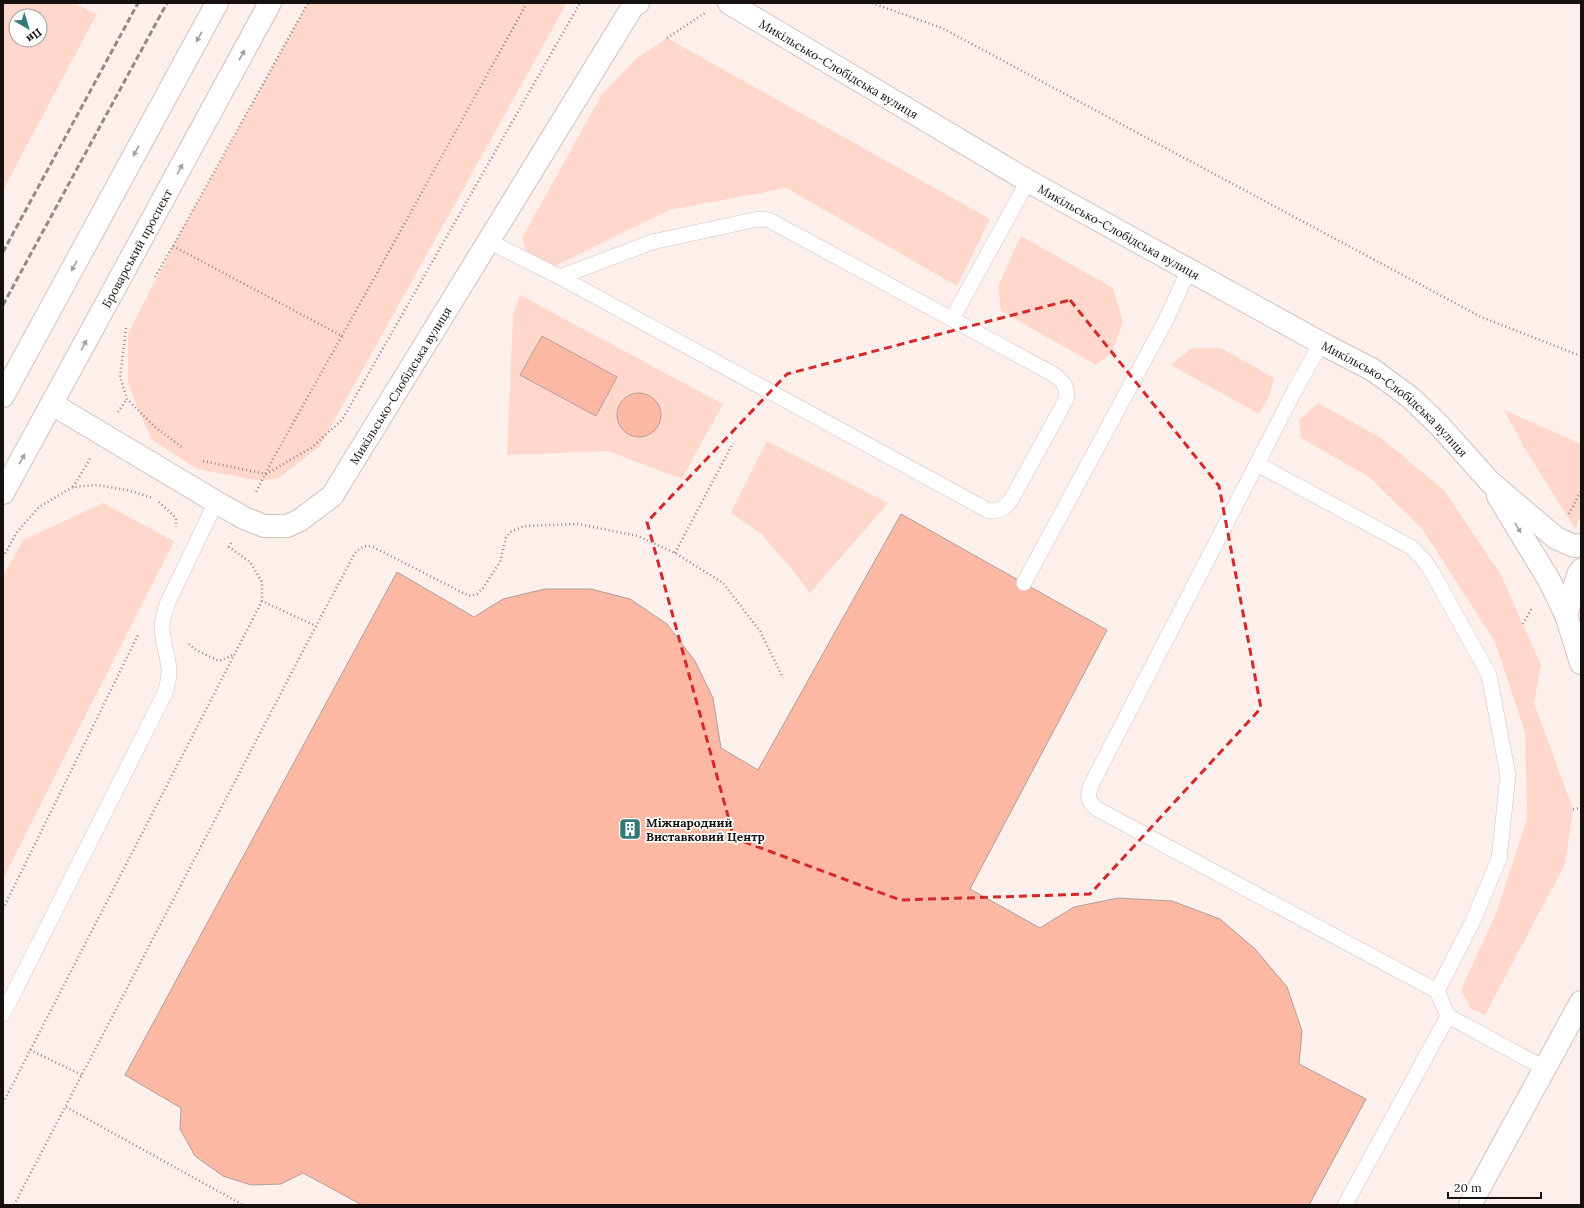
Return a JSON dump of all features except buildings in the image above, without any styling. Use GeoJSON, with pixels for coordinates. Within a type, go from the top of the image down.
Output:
{"type":"FeatureCollection","features":[{"type":"Feature","properties":{"kind":"street"},"geometry":{"type":"LineString","coordinates":[[3,396],[217,3]]}},
{"type":"Feature","properties":{"kind":"street","name":"Броварський проспект"},"geometry":{"type":"LineString","coordinates":[[3,493],[270,3]]}},
{"type":"Feature","properties":{"kind":"street","name":"Микільсько-Слобідська вулиця"},"geometry":{"type":"LineString","coordinates":[[52,404],[244,518],[264,526],[287,526],[300,520],[332,496],[633,6],[638,3]]}},
{"type":"Feature","properties":{"kind":"street","name":"Микільсько-Слобідська вулиця"},"geometry":{"type":"LineString","coordinates":[[729,3],[1028,181],[1321,343],[1373,370],[1411,398],[1440,426],[1490,482],[1556,538],[1574,546],[1581,545]]}},
{"type":"Feature","properties":{"kind":"street","name":"Микільсько-Слобідська вулиця"},"geometry":{"type":"LineString","coordinates":[[1490,482],[1549,580],[1566,615],[1581,662]]}},
{"type":"Feature","properties":{"kind":"street"},"geometry":{"type":"LineString","coordinates":[[1566,615],[1578,575],[1581,570]]}},
{"type":"Feature","properties":{"kind":"street"},"geometry":{"type":"LineString","coordinates":[[1470,1205],[1581,1002]]}},
{"type":"Feature","properties":{"kind":"lane"},"geometry":{"type":"LineString","coordinates":[[952,319],[1028,181]]}},
{"type":"Feature","properties":{"kind":"lane"},"geometry":{"type":"LineString","coordinates":[[488,241],[560,277],[989,511],[998,511],[1005,508],[1011,500],[1066,400],[1068,390],[1062,380],[1053,374],[770,220],[758,219],[652,242],[560,277]]}},
{"type":"Feature","properties":{"kind":"lane"},"geometry":{"type":"LineString","coordinates":[[1024,584],[1167,318],[1189,269]]}},
{"type":"Feature","properties":{"kind":"lane"},"geometry":{"type":"LineString","coordinates":[[1321,343],[1091,785],[1088,795],[1090,803],[1097,809],[1437,991],[1448,1016],[1544,1068]]}},
{"type":"Feature","properties":{"kind":"lane"},"geometry":{"type":"LineString","coordinates":[[1257,464],[1410,547],[1423,559],[1432,572],[1489,676],[1508,774],[1499,859],[1472,923],[1437,991]]}},
{"type":"Feature","properties":{"kind":"lane"},"geometry":{"type":"LineString","coordinates":[[3,1014],[165,693],[170,673],[162,626],[163,615],[216,502]]}},
{"type":"Feature","properties":{"kind":"lane"},"geometry":{"type":"LineString","coordinates":[[1345,1205],[1448,1016]]}},
{"type":"Feature","properties":{"kind":"path"},"geometry":{"type":"LineString","coordinates":[[154,278],[308,3]]}},
{"type":"Feature","properties":{"kind":"path"},"geometry":{"type":"LineString","coordinates":[[228,547],[266,474],[527,3]]}},
{"type":"Feature","properties":{"kind":"path"},"geometry":{"type":"LineString","coordinates":[[199,460],[266,474],[311,448],[342,420],[580,3]]}},
{"type":"Feature","properties":{"kind":"path"},"geometry":{"type":"LineString","coordinates":[[872,3],[942,28],[1481,317],[1581,356]]}},
{"type":"Feature","properties":{"kind":"path"},"geometry":{"type":"LineString","coordinates":[[667,38],[707,12]]}},
{"type":"Feature","properties":{"kind":"path"},"geometry":{"type":"LineString","coordinates":[[173,246],[342,336]]}},
{"type":"Feature","properties":{"kind":"path"},"geometry":{"type":"LineString","coordinates":[[126,323],[120,377],[127,399],[155,428],[186,451]]}},
{"type":"Feature","properties":{"kind":"path"},"geometry":{"type":"LineString","coordinates":[[675,553],[733,443]]}},
{"type":"Feature","properties":{"kind":"path"},"geometry":{"type":"LineString","coordinates":[[3,556],[17,532],[39,507],[73,487],[97,485],[127,490],[156,499],[176,518],[176,533]]}},
{"type":"Feature","properties":{"kind":"path"},"geometry":{"type":"LineString","coordinates":[[14,1205],[316,626],[355,554],[360,548],[366,545],[373,547],[469,596],[478,594],[483,588],[500,562],[506,538],[510,532],[516,528],[524,526],[578,524],[638,536],[675,553],[723,583],[760,630],[783,678]]}},
{"type":"Feature","properties":{"kind":"path"},"geometry":{"type":"LineString","coordinates":[[3,1103],[262,601],[262,582],[250,562],[228,547],[222,548]]}},
{"type":"Feature","properties":{"kind":"path"},"geometry":{"type":"LineString","coordinates":[[262,601],[316,626]]}},
{"type":"Feature","properties":{"kind":"path"},"geometry":{"type":"LineString","coordinates":[[3,909],[138,634]]}},
{"type":"Feature","properties":{"kind":"path"},"geometry":{"type":"LineString","coordinates":[[184,640],[196,650],[219,661],[234,655]]}},
{"type":"Feature","properties":{"kind":"path"},"geometry":{"type":"LineString","coordinates":[[1573,808],[1581,808]]}},
{"type":"Feature","properties":{"kind":"path"},"geometry":{"type":"LineString","coordinates":[[30,1050],[82,1075]]}},
{"type":"Feature","properties":{"kind":"path"},"geometry":{"type":"LineString","coordinates":[[66,1107],[243,1205]]}},
{"type":"Feature","properties":{"kind":"highlighted area"},"geometry":{"type":"Polygon","coordinates":[[[1070,300],[1219,486],[1261,708],[1090,894],[900,900],[734,838],[647,522],[787,374],[1070,300]]]}},
{"type":"Feature","properties":{"kind":"shaded area"},"geometry":{"type":"Polygon","coordinates":[[[3,3],[74,3],[97,14],[3,190],[3,3]]]}},
{"type":"Feature","properties":{"kind":"shaded area"},"geometry":{"type":"Polygon","coordinates":[[[308,3],[567,3],[320,446],[279,478],[262,481],[197,469],[151,439],[128,384],[128,334],[173,246],[308,3]]]}},
{"type":"Feature","properties":{"kind":"shaded area"},"geometry":{"type":"Polygon","coordinates":[[[667,38],[990,219],[957,286],[786,188],[669,210],[551,268],[530,261],[522,238],[602,94],[637,58],[667,38]]]}},
{"type":"Feature","properties":{"kind":"shaded area"},"geometry":{"type":"Polygon","coordinates":[[[1021,236],[1113,288],[1123,322],[1112,352],[1096,365],[1001,311],[998,286],[1021,236]]]}},
{"type":"Feature","properties":{"kind":"shaded area"},"geometry":{"type":"Polygon","coordinates":[[[520,295],[723,404],[682,479],[608,451],[507,455],[513,314],[520,295]]]}},
{"type":"Feature","properties":{"kind":"shaded area"},"geometry":{"type":"Polygon","coordinates":[[[1192,348],[1221,348],[1274,378],[1269,397],[1259,414],[1171,365],[1192,348]]]}},
{"type":"Feature","properties":{"kind":"shaded area"},"geometry":{"type":"Polygon","coordinates":[[[1318,403],[1381,438],[1444,490],[1501,575],[1541,665],[1534,703],[1573,809],[1565,864],[1485,1015],[1471,1009],[1461,990],[1497,911],[1527,819],[1525,732],[1495,642],[1423,530],[1369,477],[1301,438],[1299,420],[1318,403]]]}},
{"type":"Feature","properties":{"kind":"shaded area"},"geometry":{"type":"Polygon","coordinates":[[[1504,410],[1581,444],[1581,517],[1575,529],[1524,447],[1504,410]]]}},
{"type":"Feature","properties":{"kind":"shaded area"},"geometry":{"type":"Polygon","coordinates":[[[767,441],[888,503],[810,593],[790,567],[760,533],[731,513],[767,441]]]}},
{"type":"Feature","properties":{"kind":"shaded area"},"geometry":{"type":"Polygon","coordinates":[[[103,503],[174,541],[3,879],[3,576],[23,540],[103,503]]]}},
{"type":"Feature","properties":{"kind":"railway"},"geometry":{"type":"LineString","coordinates":[[3,252],[138,3]]}},
{"type":"Feature","properties":{"kind":"railway"},"geometry":{"type":"LineString","coordinates":[[3,305],[167,3]]}},
{"type":"Feature","properties":{"kind":"place","name":"Міжнародний Виставковий Центр"},"geometry":{"type":"Point","coordinates":[630,829]}}]}
